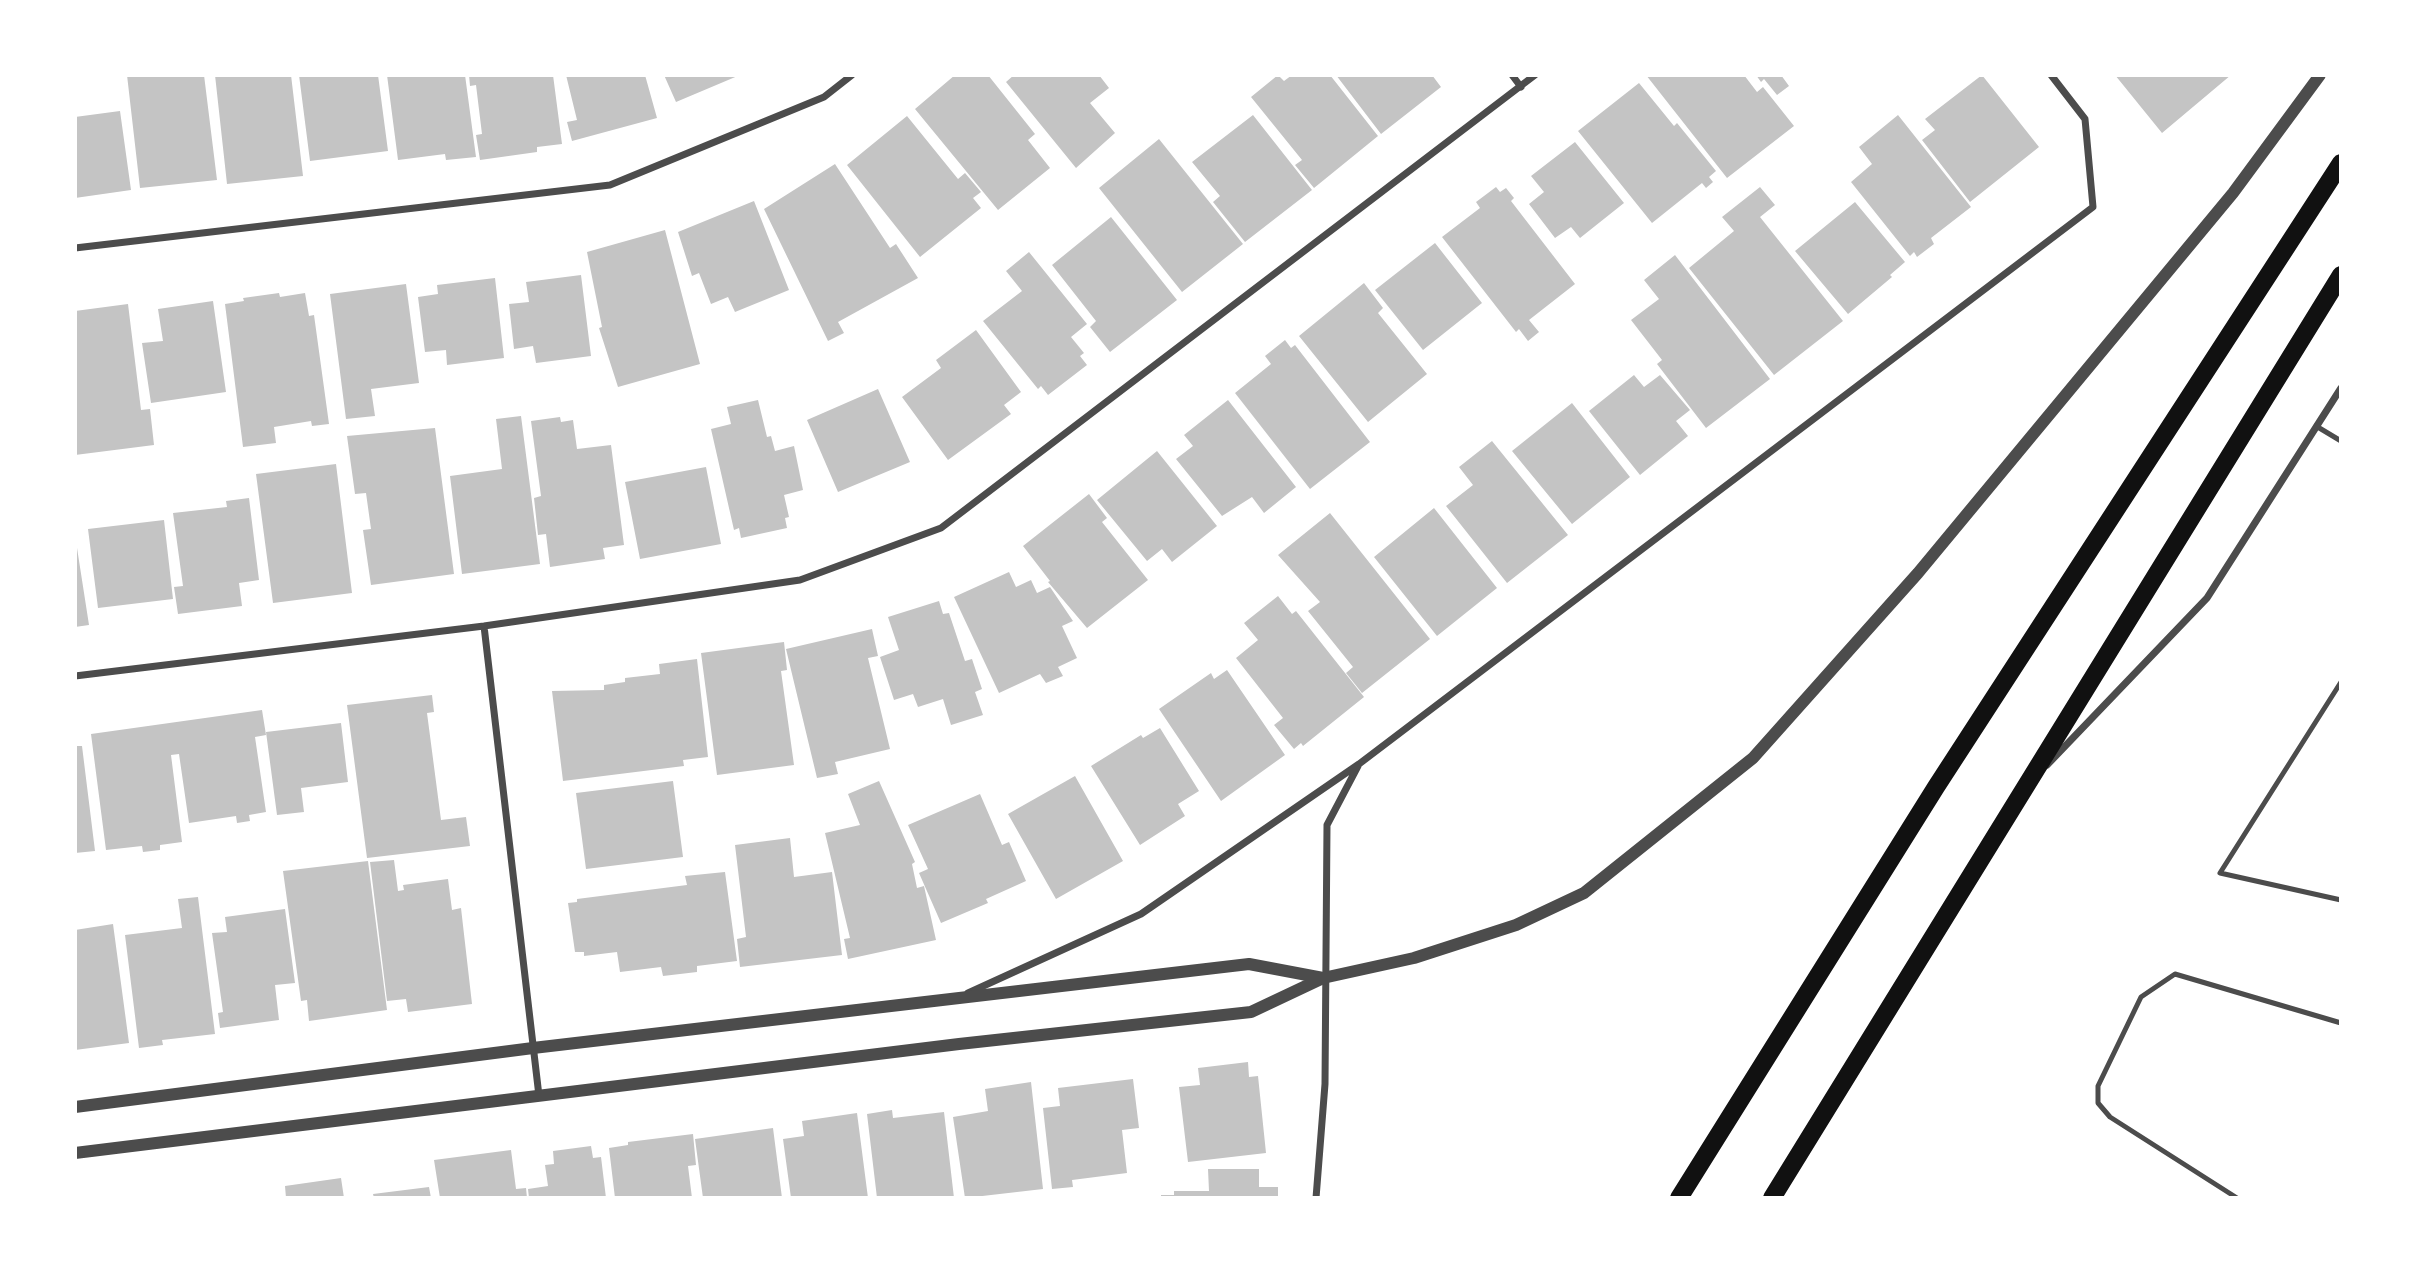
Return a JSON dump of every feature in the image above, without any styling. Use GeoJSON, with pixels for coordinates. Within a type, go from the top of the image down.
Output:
{"type":"FeatureCollection","features":[{"type":"Feature","properties":{"kind":"main road"},"geometry":{"type":"LineString","coordinates":[[1679,1198],[1936,787],[2341,163]]}},
{"type":"Feature","properties":{"kind":"main road"},"geometry":{"type":"LineString","coordinates":[[1772,1198],[2341,275]]}},
{"type":"Feature","properties":{"kind":"street"},"geometry":{"type":"LineString","coordinates":[[75,248],[610,185],[824,97],[852,75]]}},
{"type":"Feature","properties":{"kind":"street"},"geometry":{"type":"LineString","coordinates":[[1513,75],[1521,87]]}},
{"type":"Feature","properties":{"kind":"street"},"geometry":{"type":"LineString","coordinates":[[75,676],[484,626],[800,580],[941,527],[1535,75]]}},
{"type":"Feature","properties":{"kind":"street"},"geometry":{"type":"LineString","coordinates":[[961,996],[1141,914],[1359,764],[2093,207],[2085,119],[2051,75]]}},
{"type":"Feature","properties":{"kind":"street"},"geometry":{"type":"LineString","coordinates":[[75,1153],[959,1044],[1251,1012],[1324,978],[1413,957],[1516,925],[1584,893],[1753,758],[1918,573],[2233,193],[2320,75]]}},
{"type":"Feature","properties":{"kind":"street"},"geometry":{"type":"LineString","coordinates":[[2025,788],[2207,598],[2341,388]]}},
{"type":"Feature","properties":{"kind":"street"},"geometry":{"type":"LineString","coordinates":[[484,626],[539,1097]]}},
{"type":"Feature","properties":{"kind":"street"},"geometry":{"type":"LineString","coordinates":[[1316,1198],[1325,1084],[1327,825],[1359,764]]}},
{"type":"Feature","properties":{"kind":"street"},"geometry":{"type":"LineString","coordinates":[[75,1107],[533,1048],[1249,964],[1324,978]]}},
{"type":"Feature","properties":{"kind":"lane"},"geometry":{"type":"LineString","coordinates":[[2316,426],[2341,441]]}},
{"type":"Feature","properties":{"kind":"lane"},"geometry":{"type":"LineString","coordinates":[[2341,682],[2220,873],[2341,900]]}},
{"type":"Feature","properties":{"kind":"lane"},"geometry":{"type":"LineString","coordinates":[[2237,1198],[2110,1117],[2098,1103],[2098,1086],[2141,997],[2175,974],[2341,1023]]}},
{"type":"Feature","properties":{"kind":"building"},"geometry":{"type":"Polygon","coordinates":[[[127,75],[204,75],[217,180],[140,188],[127,75]]]}},
{"type":"Feature","properties":{"kind":"building"},"geometry":{"type":"Polygon","coordinates":[[[215,75],[291,75],[303,176],[227,184],[215,75]]]}},
{"type":"Feature","properties":{"kind":"building"},"geometry":{"type":"Polygon","coordinates":[[[299,75],[378,75],[388,151],[310,161],[299,75]]]}},
{"type":"Feature","properties":{"kind":"building"},"geometry":{"type":"Polygon","coordinates":[[[387,75],[465,75],[476,157],[446,160],[445,154],[398,160],[387,75]]]}},
{"type":"Feature","properties":{"kind":"building"},"geometry":{"type":"Polygon","coordinates":[[[469,75],[553,75],[562,144],[537,147],[537,152],[480,160],[476,135],[482,134],[476,85],[470,86],[469,75]]]}},
{"type":"Feature","properties":{"kind":"building"},"geometry":{"type":"Polygon","coordinates":[[[566,75],[645,75],[657,118],[572,141],[567,122],[577,120],[566,75]]]}},
{"type":"Feature","properties":{"kind":"building"},"geometry":{"type":"Polygon","coordinates":[[[664,75],[740,75],[676,102],[664,75]]]}},
{"type":"Feature","properties":{"kind":"building"},"geometry":{"type":"Polygon","coordinates":[[[955,75],[988,75],[1035,134],[1028,140],[1050,168],[998,210],[915,109],[955,75]]]}},
{"type":"Feature","properties":{"kind":"building"},"geometry":{"type":"Polygon","coordinates":[[[1014,75],[1099,75],[1109,88],[1090,103],[1115,133],[1076,168],[1006,82],[1014,75]]]}},
{"type":"Feature","properties":{"kind":"building"},"geometry":{"type":"Polygon","coordinates":[[[1278,75],[1284,81],[1292,75],[1330,75],[1378,136],[1314,188],[1295,165],[1302,160],[1251,97],[1278,75]]]}},
{"type":"Feature","properties":{"kind":"building"},"geometry":{"type":"Polygon","coordinates":[[[1336,75],[1432,75],[1441,87],[1381,134],[1336,75]]]}},
{"type":"Feature","properties":{"kind":"building"},"geometry":{"type":"Polygon","coordinates":[[[1646,75],[1744,75],[1757,92],[1763,87],[1794,126],[1727,178],[1646,75]]]}},
{"type":"Feature","properties":{"kind":"building"},"geometry":{"type":"Polygon","coordinates":[[[1756,75],[1781,75],[1789,86],[1777,95],[1764,79],[1761,82],[1756,75]]]}},
{"type":"Feature","properties":{"kind":"building"},"geometry":{"type":"Polygon","coordinates":[[[1982,75],[2039,147],[1970,202],[1922,140],[1935,130],[1925,119],[1982,75]]]}},
{"type":"Feature","properties":{"kind":"building"},"geometry":{"type":"Polygon","coordinates":[[[2115,75],[2231,75],[2162,133],[2115,75]]]}},
{"type":"Feature","properties":{"kind":"building"},"geometry":{"type":"Polygon","coordinates":[[[1639,83],[1674,126],[1677,123],[1716,171],[1709,177],[1713,182],[1706,188],[1702,183],[1652,223],[1578,131],[1639,83]]]}},
{"type":"Feature","properties":{"kind":"building"},"geometry":{"type":"Polygon","coordinates":[[[120,111],[131,190],[75,198],[75,117],[120,111]]]}},
{"type":"Feature","properties":{"kind":"building"},"geometry":{"type":"Polygon","coordinates":[[[1253,115],[1312,190],[1245,242],[1213,202],[1220,196],[1192,162],[1253,115]]]}},
{"type":"Feature","properties":{"kind":"building"},"geometry":{"type":"Polygon","coordinates":[[[1898,115],[1971,207],[1931,238],[1934,244],[1917,257],[1914,252],[1910,256],[1851,182],[1872,164],[1859,147],[1898,115]]]}},
{"type":"Feature","properties":{"kind":"building"},"geometry":{"type":"Polygon","coordinates":[[[907,116],[958,179],[965,173],[981,192],[973,198],[981,208],[920,257],[847,165],[907,116]]]}},
{"type":"Feature","properties":{"kind":"building"},"geometry":{"type":"Polygon","coordinates":[[[1159,139],[1243,244],[1182,292],[1099,188],[1159,139]]]}},
{"type":"Feature","properties":{"kind":"building"},"geometry":{"type":"Polygon","coordinates":[[[1575,142],[1624,203],[1580,238],[1571,227],[1555,238],[1529,204],[1544,192],[1531,176],[1575,142]]]}},
{"type":"Feature","properties":{"kind":"building"},"geometry":{"type":"Polygon","coordinates":[[[835,164],[890,248],[896,244],[918,278],[838,322],[844,333],[828,341],[764,209],[835,164]]]}},
{"type":"Feature","properties":{"kind":"building"},"geometry":{"type":"Polygon","coordinates":[[[1496,187],[1500,192],[1506,188],[1514,198],[1511,201],[1575,284],[1529,320],[1539,332],[1528,341],[1519,329],[1516,332],[1442,237],[1480,208],[1476,202],[1496,187]]]}},
{"type":"Feature","properties":{"kind":"building"},"geometry":{"type":"Polygon","coordinates":[[[1760,187],[1775,205],[1760,217],[1843,321],[1774,375],[1689,268],[1734,231],[1722,217],[1760,187]]]}},
{"type":"Feature","properties":{"kind":"building"},"geometry":{"type":"Polygon","coordinates":[[[754,201],[789,290],[735,312],[728,297],[711,304],[699,273],[692,276],[678,232],[754,201]]]}},
{"type":"Feature","properties":{"kind":"building"},"geometry":{"type":"Polygon","coordinates":[[[1855,202],[1905,262],[1890,275],[1892,277],[1848,314],[1795,251],[1855,202]]]}},
{"type":"Feature","properties":{"kind":"building"},"geometry":{"type":"Polygon","coordinates":[[[1111,217],[1177,300],[1110,352],[1090,327],[1096,321],[1052,265],[1111,217]]]}},
{"type":"Feature","properties":{"kind":"building"},"geometry":{"type":"Polygon","coordinates":[[[665,230],[700,364],[618,387],[599,328],[602,327],[587,252],[665,230]]]}},
{"type":"Feature","properties":{"kind":"building"},"geometry":{"type":"Polygon","coordinates":[[[1435,243],[1482,303],[1423,350],[1375,290],[1435,243]]]}},
{"type":"Feature","properties":{"kind":"building"},"geometry":{"type":"Polygon","coordinates":[[[1029,252],[1087,324],[1071,337],[1084,353],[1080,356],[1087,365],[1048,395],[1041,386],[1038,389],[983,321],[1022,291],[1006,271],[1029,252]]]}},
{"type":"Feature","properties":{"kind":"building"},"geometry":{"type":"Polygon","coordinates":[[[1675,255],[1770,379],[1706,428],[1657,364],[1662,360],[1631,320],[1659,299],[1644,280],[1675,255]]]}},
{"type":"Feature","properties":{"kind":"building"},"geometry":{"type":"Polygon","coordinates":[[[581,275],[591,356],[536,363],[533,346],[514,349],[509,304],[529,302],[526,282],[581,275]]]}},
{"type":"Feature","properties":{"kind":"building"},"geometry":{"type":"Polygon","coordinates":[[[495,278],[504,358],[447,365],[446,350],[425,352],[418,297],[438,294],[437,285],[495,278]]]}},
{"type":"Feature","properties":{"kind":"building"},"geometry":{"type":"Polygon","coordinates":[[[1364,283],[1383,308],[1378,313],[1427,374],[1368,422],[1299,336],[1364,283]]]}},
{"type":"Feature","properties":{"kind":"building"},"geometry":{"type":"Polygon","coordinates":[[[406,284],[419,383],[371,389],[375,416],[346,419],[330,294],[406,284]]]}},
{"type":"Feature","properties":{"kind":"building"},"geometry":{"type":"Polygon","coordinates":[[[279,293],[280,297],[305,293],[309,316],[314,315],[329,424],[312,426],[311,421],[274,427],[276,443],[243,447],[225,304],[244,301],[243,298],[279,293]]]}},
{"type":"Feature","properties":{"kind":"building"},"geometry":{"type":"Polygon","coordinates":[[[213,301],[226,392],[151,403],[142,343],[163,341],[158,309],[213,301]]]}},
{"type":"Feature","properties":{"kind":"building"},"geometry":{"type":"Polygon","coordinates":[[[128,304],[141,410],[150,409],[154,445],[75,455],[75,311],[128,304]]]}},
{"type":"Feature","properties":{"kind":"building"},"geometry":{"type":"Polygon","coordinates":[[[976,330],[1021,392],[1004,405],[1011,414],[948,460],[902,397],[941,368],[936,360],[976,330]]]}},
{"type":"Feature","properties":{"kind":"building"},"geometry":{"type":"Polygon","coordinates":[[[1285,340],[1291,348],[1295,345],[1370,442],[1310,489],[1235,393],[1271,364],[1265,356],[1285,340]]]}},
{"type":"Feature","properties":{"kind":"building"},"geometry":{"type":"Polygon","coordinates":[[[1634,375],[1644,387],[1660,375],[1690,410],[1676,421],[1688,436],[1640,475],[1589,411],[1634,375]]]}},
{"type":"Feature","properties":{"kind":"building"},"geometry":{"type":"Polygon","coordinates":[[[878,389],[910,462],[838,492],[807,420],[878,389]]]}},
{"type":"Feature","properties":{"kind":"building"},"geometry":{"type":"Polygon","coordinates":[[[758,400],[767,437],[771,436],[775,451],[794,446],[803,490],[784,495],[789,517],[785,518],[787,528],[741,538],[739,528],[734,530],[711,429],[731,424],[727,407],[758,400]]]}},
{"type":"Feature","properties":{"kind":"building"},"geometry":{"type":"Polygon","coordinates":[[[1228,400],[1296,487],[1264,513],[1252,497],[1222,516],[1176,459],[1193,446],[1184,435],[1228,400]]]}},
{"type":"Feature","properties":{"kind":"building"},"geometry":{"type":"Polygon","coordinates":[[[1572,403],[1630,477],[1572,524],[1512,451],[1572,403]]]}},
{"type":"Feature","properties":{"kind":"building"},"geometry":{"type":"Polygon","coordinates":[[[521,416],[540,564],[462,574],[450,476],[502,469],[496,419],[521,416]]]}},
{"type":"Feature","properties":{"kind":"building"},"geometry":{"type":"Polygon","coordinates":[[[560,417],[561,422],[573,420],[577,449],[611,445],[624,545],[603,548],[605,559],[550,567],[546,534],[538,535],[534,498],[541,496],[531,421],[560,417]]]}},
{"type":"Feature","properties":{"kind":"building"},"geometry":{"type":"Polygon","coordinates":[[[435,428],[454,574],[371,585],[363,530],[371,529],[366,493],[355,494],[347,436],[435,428]]]}},
{"type":"Feature","properties":{"kind":"building"},"geometry":{"type":"Polygon","coordinates":[[[1492,441],[1568,535],[1507,583],[1446,506],[1473,485],[1459,467],[1492,441]]]}},
{"type":"Feature","properties":{"kind":"building"},"geometry":{"type":"Polygon","coordinates":[[[1157,451],[1217,526],[1172,562],[1162,549],[1147,561],[1097,500],[1157,451]]]}},
{"type":"Feature","properties":{"kind":"building"},"geometry":{"type":"Polygon","coordinates":[[[336,464],[352,593],[273,603],[256,474],[336,464]]]}},
{"type":"Feature","properties":{"kind":"building"},"geometry":{"type":"Polygon","coordinates":[[[706,467],[721,544],[640,559],[625,482],[706,467]]]}},
{"type":"Feature","properties":{"kind":"building"},"geometry":{"type":"Polygon","coordinates":[[[1089,494],[1107,518],[1102,522],[1148,580],[1087,628],[1048,582],[1050,581],[1023,546],[1089,494]]]}},
{"type":"Feature","properties":{"kind":"building"},"geometry":{"type":"Polygon","coordinates":[[[249,498],[259,580],[239,583],[242,606],[178,614],[174,587],[183,586],[173,513],[227,507],[226,501],[249,498]]]}},
{"type":"Feature","properties":{"kind":"building"},"geometry":{"type":"Polygon","coordinates":[[[1434,508],[1497,588],[1437,636],[1374,557],[1434,508]]]}},
{"type":"Feature","properties":{"kind":"building"},"geometry":{"type":"Polygon","coordinates":[[[1330,513],[1430,639],[1362,693],[1346,673],[1353,667],[1308,611],[1320,602],[1278,555],[1330,513]]]}},
{"type":"Feature","properties":{"kind":"building"},"geometry":{"type":"Polygon","coordinates":[[[164,520],[173,599],[98,608],[88,529],[164,520]]]}},
{"type":"Feature","properties":{"kind":"building"},"geometry":{"type":"Polygon","coordinates":[[[75,535],[89,625],[75,627],[75,535]]]}},
{"type":"Feature","properties":{"kind":"building"},"geometry":{"type":"Polygon","coordinates":[[[1009,572],[1016,587],[1031,580],[1037,593],[1050,587],[1073,621],[1062,626],[1077,658],[1058,667],[1063,676],[1046,683],[1040,674],[999,693],[954,597],[1009,572]]]}},
{"type":"Feature","properties":{"kind":"building"},"geometry":{"type":"Polygon","coordinates":[[[1278,596],[1292,614],[1296,611],[1364,697],[1303,746],[1301,743],[1294,749],[1274,725],[1283,718],[1236,658],[1258,640],[1244,623],[1278,596]]]}},
{"type":"Feature","properties":{"kind":"building"},"geometry":{"type":"Polygon","coordinates":[[[939,601],[943,614],[949,613],[965,661],[972,659],[982,689],[975,692],[983,715],[951,725],[943,699],[918,707],[913,694],[894,700],[880,657],[899,650],[888,617],[939,601]]]}},
{"type":"Feature","properties":{"kind":"building"},"geometry":{"type":"Polygon","coordinates":[[[872,629],[878,656],[868,658],[890,749],[835,762],[838,774],[817,778],[786,649],[872,629]]]}},
{"type":"Feature","properties":{"kind":"building"},"geometry":{"type":"Polygon","coordinates":[[[784,642],[787,670],[781,671],[794,765],[717,775],[701,653],[784,642]]]}},
{"type":"Feature","properties":{"kind":"building"},"geometry":{"type":"Polygon","coordinates":[[[697,659],[708,757],[683,760],[684,766],[563,781],[552,691],[604,690],[604,685],[625,682],[625,678],[660,674],[659,664],[697,659]]]}},
{"type":"Feature","properties":{"kind":"building"},"geometry":{"type":"Polygon","coordinates":[[[1227,670],[1285,755],[1221,801],[1159,709],[1211,673],[1214,679],[1227,670]]]}},
{"type":"Feature","properties":{"kind":"building"},"geometry":{"type":"Polygon","coordinates":[[[432,695],[434,712],[427,713],[441,820],[466,817],[470,846],[367,858],[347,705],[432,695]]]}},
{"type":"Feature","properties":{"kind":"building"},"geometry":{"type":"Polygon","coordinates":[[[262,710],[266,735],[255,737],[266,812],[249,815],[250,821],[237,823],[236,816],[189,823],[179,754],[171,755],[182,842],[160,845],[160,850],[143,852],[142,846],[106,850],[91,734],[262,710]]]}},
{"type":"Feature","properties":{"kind":"building"},"geometry":{"type":"Polygon","coordinates":[[[341,723],[348,782],[301,788],[304,812],[277,815],[266,732],[341,723]]]}},
{"type":"Feature","properties":{"kind":"building"},"geometry":{"type":"Polygon","coordinates":[[[1160,728],[1199,791],[1178,804],[1185,816],[1140,845],[1091,766],[1141,735],[1143,738],[1160,728]]]}},
{"type":"Feature","properties":{"kind":"building"},"geometry":{"type":"Polygon","coordinates":[[[75,746],[82,746],[95,851],[75,853],[75,746]]]}},
{"type":"Feature","properties":{"kind":"building"},"geometry":{"type":"Polygon","coordinates":[[[1075,776],[1123,861],[1056,899],[1008,814],[1075,776]]]}},
{"type":"Feature","properties":{"kind":"building"},"geometry":{"type":"Polygon","coordinates":[[[673,781],[683,857],[586,869],[576,793],[673,781]]]}},
{"type":"Feature","properties":{"kind":"building"},"geometry":{"type":"Polygon","coordinates":[[[879,781],[915,862],[912,864],[917,888],[924,886],[936,940],[848,959],[844,939],[850,938],[825,833],[860,825],[848,794],[879,781]]]}},
{"type":"Feature","properties":{"kind":"building"},"geometry":{"type":"Polygon","coordinates":[[[980,794],[1002,845],[1009,842],[1026,881],[986,899],[988,903],[941,923],[919,873],[928,869],[908,825],[980,794]]]}},
{"type":"Feature","properties":{"kind":"building"},"geometry":{"type":"Polygon","coordinates":[[[790,838],[794,877],[832,872],[842,955],[740,967],[737,939],[746,937],[735,845],[790,838]]]}},
{"type":"Feature","properties":{"kind":"building"},"geometry":{"type":"Polygon","coordinates":[[[394,860],[398,891],[404,890],[403,885],[448,879],[452,910],[461,908],[472,1004],[408,1012],[406,999],[387,1001],[370,862],[394,860]]]}},
{"type":"Feature","properties":{"kind":"building"},"geometry":{"type":"Polygon","coordinates":[[[368,861],[387,1010],[309,1021],[307,1000],[301,1001],[283,871],[368,861]]]}},
{"type":"Feature","properties":{"kind":"building"},"geometry":{"type":"Polygon","coordinates":[[[725,872],[737,961],[697,966],[697,972],[663,976],[661,967],[620,972],[617,952],[584,956],[584,952],[575,952],[568,903],[577,902],[577,899],[687,885],[685,876],[725,872]]]}},
{"type":"Feature","properties":{"kind":"building"},"geometry":{"type":"Polygon","coordinates":[[[198,897],[215,1034],[162,1040],[163,1045],[139,1048],[125,935],[182,928],[178,899],[198,897]]]}},
{"type":"Feature","properties":{"kind":"building"},"geometry":{"type":"Polygon","coordinates":[[[285,909],[295,983],[275,985],[279,1020],[220,1028],[218,1013],[223,1012],[212,933],[227,932],[225,917],[285,909]]]}},
{"type":"Feature","properties":{"kind":"building"},"geometry":{"type":"Polygon","coordinates":[[[113,924],[129,1043],[75,1050],[75,930],[113,924]]]}},
{"type":"Feature","properties":{"kind":"building"},"geometry":{"type":"Polygon","coordinates":[[[1248,1062],[1249,1077],[1258,1076],[1266,1153],[1188,1162],[1179,1087],[1200,1085],[1198,1068],[1248,1062]]]}},
{"type":"Feature","properties":{"kind":"building"},"geometry":{"type":"Polygon","coordinates":[[[1133,1079],[1139,1128],[1122,1130],[1127,1173],[1072,1180],[1073,1187],[1052,1189],[1043,1108],[1060,1106],[1058,1088],[1133,1079]]]}},
{"type":"Feature","properties":{"kind":"building"},"geometry":{"type":"Polygon","coordinates":[[[1031,1082],[1043,1189],[965,1198],[953,1117],[988,1111],[985,1089],[1031,1082]]]}},
{"type":"Feature","properties":{"kind":"building"},"geometry":{"type":"Polygon","coordinates":[[[892,1110],[893,1118],[944,1112],[954,1198],[877,1198],[867,1114],[892,1110]]]}},
{"type":"Feature","properties":{"kind":"building"},"geometry":{"type":"Polygon","coordinates":[[[857,1113],[868,1198],[791,1198],[783,1139],[804,1136],[802,1121],[857,1113]]]}},
{"type":"Feature","properties":{"kind":"building"},"geometry":{"type":"Polygon","coordinates":[[[773,1128],[782,1198],[703,1198],[695,1139],[773,1128]]]}},
{"type":"Feature","properties":{"kind":"building"},"geometry":{"type":"Polygon","coordinates":[[[693,1134],[696,1165],[688,1166],[692,1198],[615,1198],[609,1148],[628,1145],[628,1142],[693,1134]]]}},
{"type":"Feature","properties":{"kind":"building"},"geometry":{"type":"Polygon","coordinates":[[[591,1146],[593,1158],[601,1157],[606,1198],[529,1198],[528,1189],[548,1186],[545,1165],[554,1164],[553,1151],[591,1146]]]}},
{"type":"Feature","properties":{"kind":"building"},"geometry":{"type":"Polygon","coordinates":[[[511,1150],[516,1189],[526,1188],[527,1198],[440,1198],[434,1160],[511,1150]]]}},
{"type":"Feature","properties":{"kind":"building"},"geometry":{"type":"Polygon","coordinates":[[[1208,1169],[1259,1169],[1259,1187],[1278,1187],[1278,1198],[1161,1198],[1161,1195],[1174,1195],[1174,1191],[1209,1191],[1208,1169]]]}},
{"type":"Feature","properties":{"kind":"building"},"geometry":{"type":"Polygon","coordinates":[[[341,1178],[344,1198],[286,1198],[285,1186],[341,1178]]]}},
{"type":"Feature","properties":{"kind":"building"},"geometry":{"type":"Polygon","coordinates":[[[429,1187],[431,1198],[374,1198],[373,1194],[429,1187]]]}}]}
